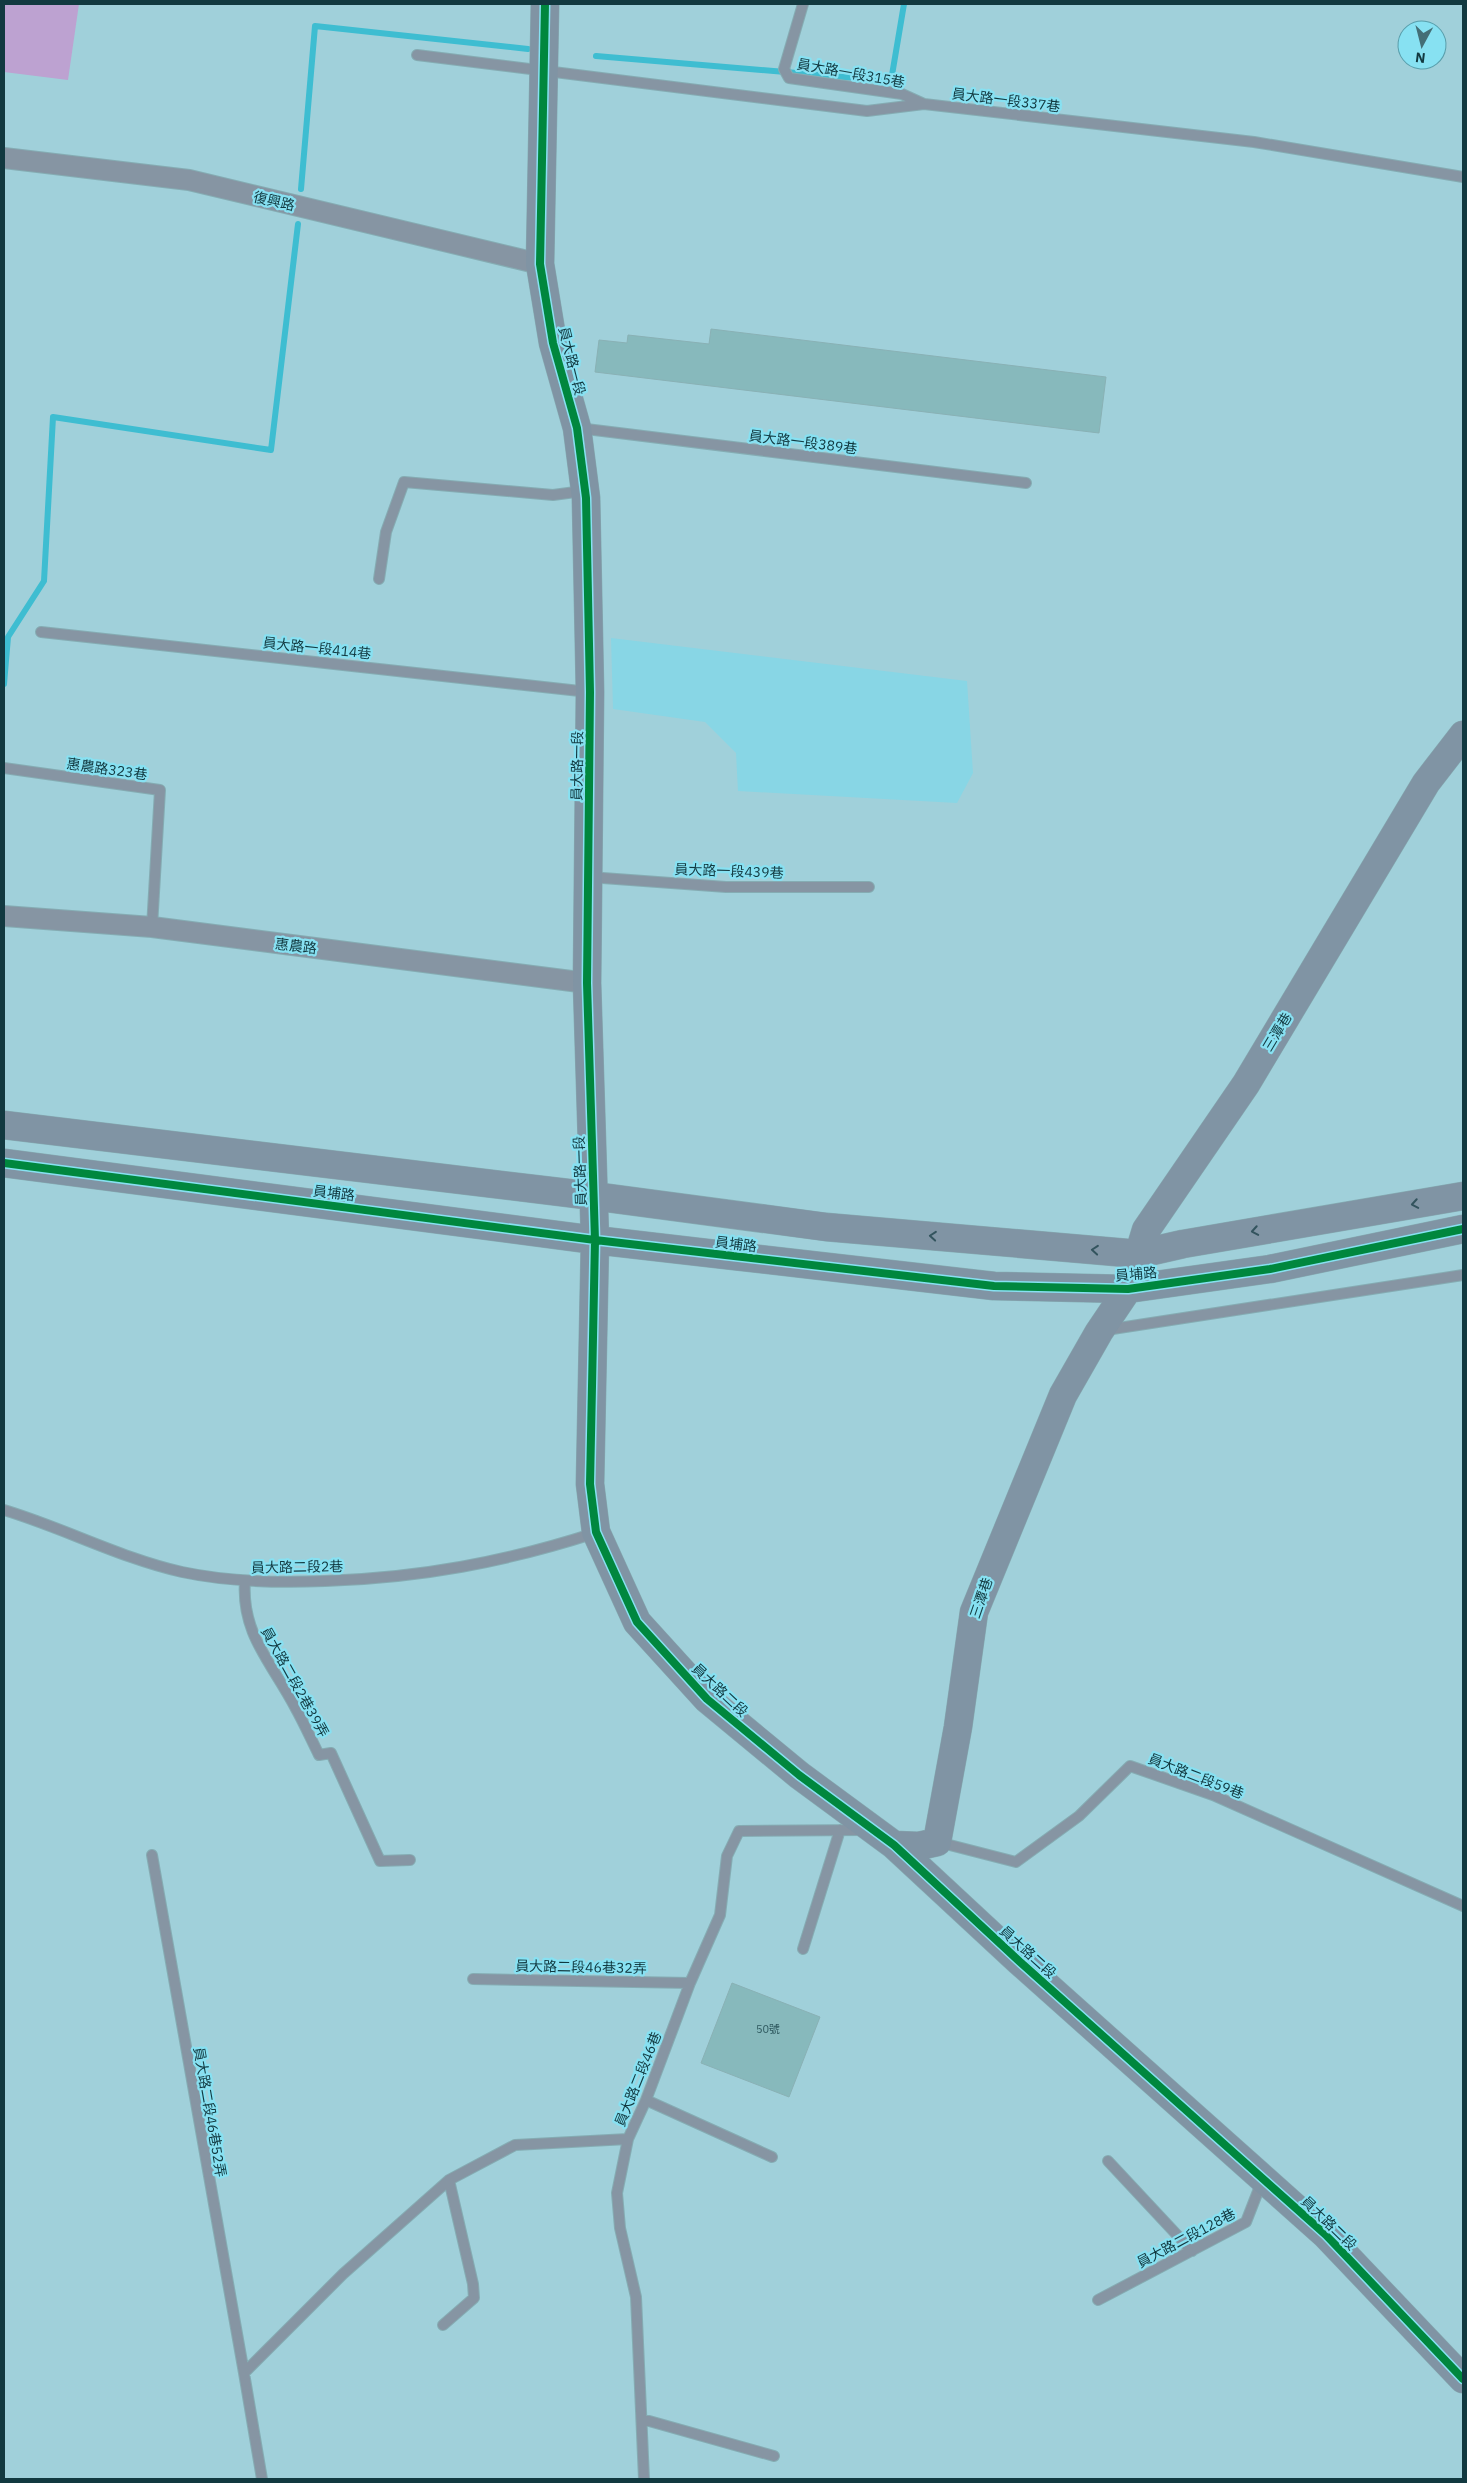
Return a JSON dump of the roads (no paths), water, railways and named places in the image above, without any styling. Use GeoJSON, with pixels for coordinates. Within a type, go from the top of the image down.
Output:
{"type":"FeatureCollection","features":[{"type":"Feature","properties":{"kind":"street","name":"員大路一段"},"geometry":{"type":"LineString","coordinates":[[545,4],[540,264],[554,343],[576,428],[585,490],[590,692],[587,983],[595,1240],[590,1484],[596,1532]]}},
{"type":"Feature","properties":{"kind":"street","name":"復興路"},"geometry":{"type":"LineString","coordinates":[[4,158],[189,180],[540,264]]}},
{"type":"Feature","properties":{"kind":"street","name":"三潭巷"},"geometry":{"type":"LineString","coordinates":[[937,1842],[958,1727],[974,1612],[1063,1395],[1098,1332],[1128,1289],[1146,1230],[1246,1084],[1426,783],[1463,735]]}},
{"type":"Feature","properties":{"kind":"street","name":"惠農路"},"geometry":{"type":"LineString","coordinates":[[4,916],[152,927],[587,983]]}},
{"type":"Feature","properties":{"kind":"street","name":"員埔路"},"geometry":{"type":"LineString","coordinates":[[4,1125],[594,1196],[826,1227],[1139,1254],[1192,1242],[1463,1196]]}},
{"type":"Feature","properties":{"kind":"street","name":"員埔路"},"geometry":{"type":"LineString","coordinates":[[4,1163],[595,1240],[994,1286],[1128,1289],[1270,1269],[1463,1229]]}},
{"type":"Feature","properties":{"kind":"street","name":"員大路二段"},"geometry":{"type":"LineString","coordinates":[[596,1532],[638,1622],[707,1699],[799,1775],[871,1830],[894,1845],[1019,1961],[1326,2235],[1463,2379]]}},
{"type":"Feature","properties":{"kind":"street"},"geometry":{"type":"LineString","coordinates":[[894,1845],[919,1846],[937,1842]]}},
{"type":"Feature","properties":{"kind":"lane","name":"員大路一段315巷"},"geometry":{"type":"LineString","coordinates":[[803,4],[784,69],[790,78],[902,94],[924,104]]}},
{"type":"Feature","properties":{"kind":"lane","name":"員大路一段337巷"},"geometry":{"type":"LineString","coordinates":[[417,54],[867,111],[924,104],[1254,142],[1463,177]]}},
{"type":"Feature","properties":{"kind":"lane","name":"員大路一段389巷"},"geometry":{"type":"LineString","coordinates":[[576,428],[1026,483]]}},
{"type":"Feature","properties":{"kind":"lane"},"geometry":{"type":"LineString","coordinates":[[379,580],[386,532],[404,482],[553,495],[585,490]]}},
{"type":"Feature","properties":{"kind":"lane","name":"員大路一段414巷"},"geometry":{"type":"LineString","coordinates":[[40,632],[590,692]]}},
{"type":"Feature","properties":{"kind":"lane","name":"惠農路323巷"},"geometry":{"type":"LineString","coordinates":[[4,768],[160,790],[152,927]]}},
{"type":"Feature","properties":{"kind":"lane","name":"員大路一段439巷"},"geometry":{"type":"LineString","coordinates":[[588,877],[726,887],[869,887]]}},
{"type":"Feature","properties":{"kind":"lane"},"geometry":{"type":"LineString","coordinates":[[1098,1332],[1463,1275]]}},
{"type":"Feature","properties":{"kind":"lane","name":"員大路二段2巷"},"geometry":{"type":"LineString","coordinates":[[4,1510],[149,1563],[183,1572],[245,1581],[366,1580],[438,1572],[516,1556],[596,1532]]}},
{"type":"Feature","properties":{"kind":"lane","name":"員大路二段2巷39弄"},"geometry":{"type":"LineString","coordinates":[[245,1581],[245,1612],[254,1638],[295,1707],[319,1756],[331,1753],[380,1861],[410,1860]]}},
{"type":"Feature","properties":{"kind":"lane","name":"員大路二段59巷"},"geometry":{"type":"LineString","coordinates":[[937,1842],[1016,1862],[1079,1816],[1130,1766],[1213,1795],[1463,1906]]}},
{"type":"Feature","properties":{"kind":"lane"},"geometry":{"type":"LineString","coordinates":[[802,1949],[840,1830]]}},
{"type":"Feature","properties":{"kind":"lane","name":"員大路二段46巷"},"geometry":{"type":"LineString","coordinates":[[644,2479],[636,2297],[620,2228],[617,2193],[628,2139],[646,2100],[690,1983],[720,1915],[727,1856],[739,1831],[871,1830]]}},
{"type":"Feature","properties":{"kind":"lane","name":"員大路二段46巷52弄"},"geometry":{"type":"LineString","coordinates":[[152,1855],[262,2479]]}},
{"type":"Feature","properties":{"kind":"lane","name":"員大路二段46巷32弄"},"geometry":{"type":"LineString","coordinates":[[473,1979],[690,1983]]}},
{"type":"Feature","properties":{"kind":"lane"},"geometry":{"type":"LineString","coordinates":[[646,2100],[772,2157]]}},
{"type":"Feature","properties":{"kind":"lane"},"geometry":{"type":"LineString","coordinates":[[244,2373],[343,2274],[449,2180],[515,2146],[628,2139]]}},
{"type":"Feature","properties":{"kind":"lane"},"geometry":{"type":"LineString","coordinates":[[1108,2161],[1192,2250]]}},
{"type":"Feature","properties":{"kind":"lane","name":"員大路二段128巷"},"geometry":{"type":"LineString","coordinates":[[1098,2300],[1246,2222],[1263,2179]]}},
{"type":"Feature","properties":{"kind":"lane"},"geometry":{"type":"LineString","coordinates":[[443,2325],[474,2298],[474,2284],[449,2180]]}},
{"type":"Feature","properties":{"kind":"lane"},"geometry":{"type":"LineString","coordinates":[[642,2419],[774,2456]]}},
{"type":"Feature","properties":{"kind":"waterway"},"geometry":{"type":"LineString","coordinates":[[596,56],[891,81],[904,4]]}},
{"type":"Feature","properties":{"kind":"waterway"},"geometry":{"type":"LineString","coordinates":[[301,189],[315,26],[528,49]]}},
{"type":"Feature","properties":{"kind":"waterway"},"geometry":{"type":"LineString","coordinates":[[4,684],[8,637],[44,581],[53,417],[271,450],[298,224]]}}]}
